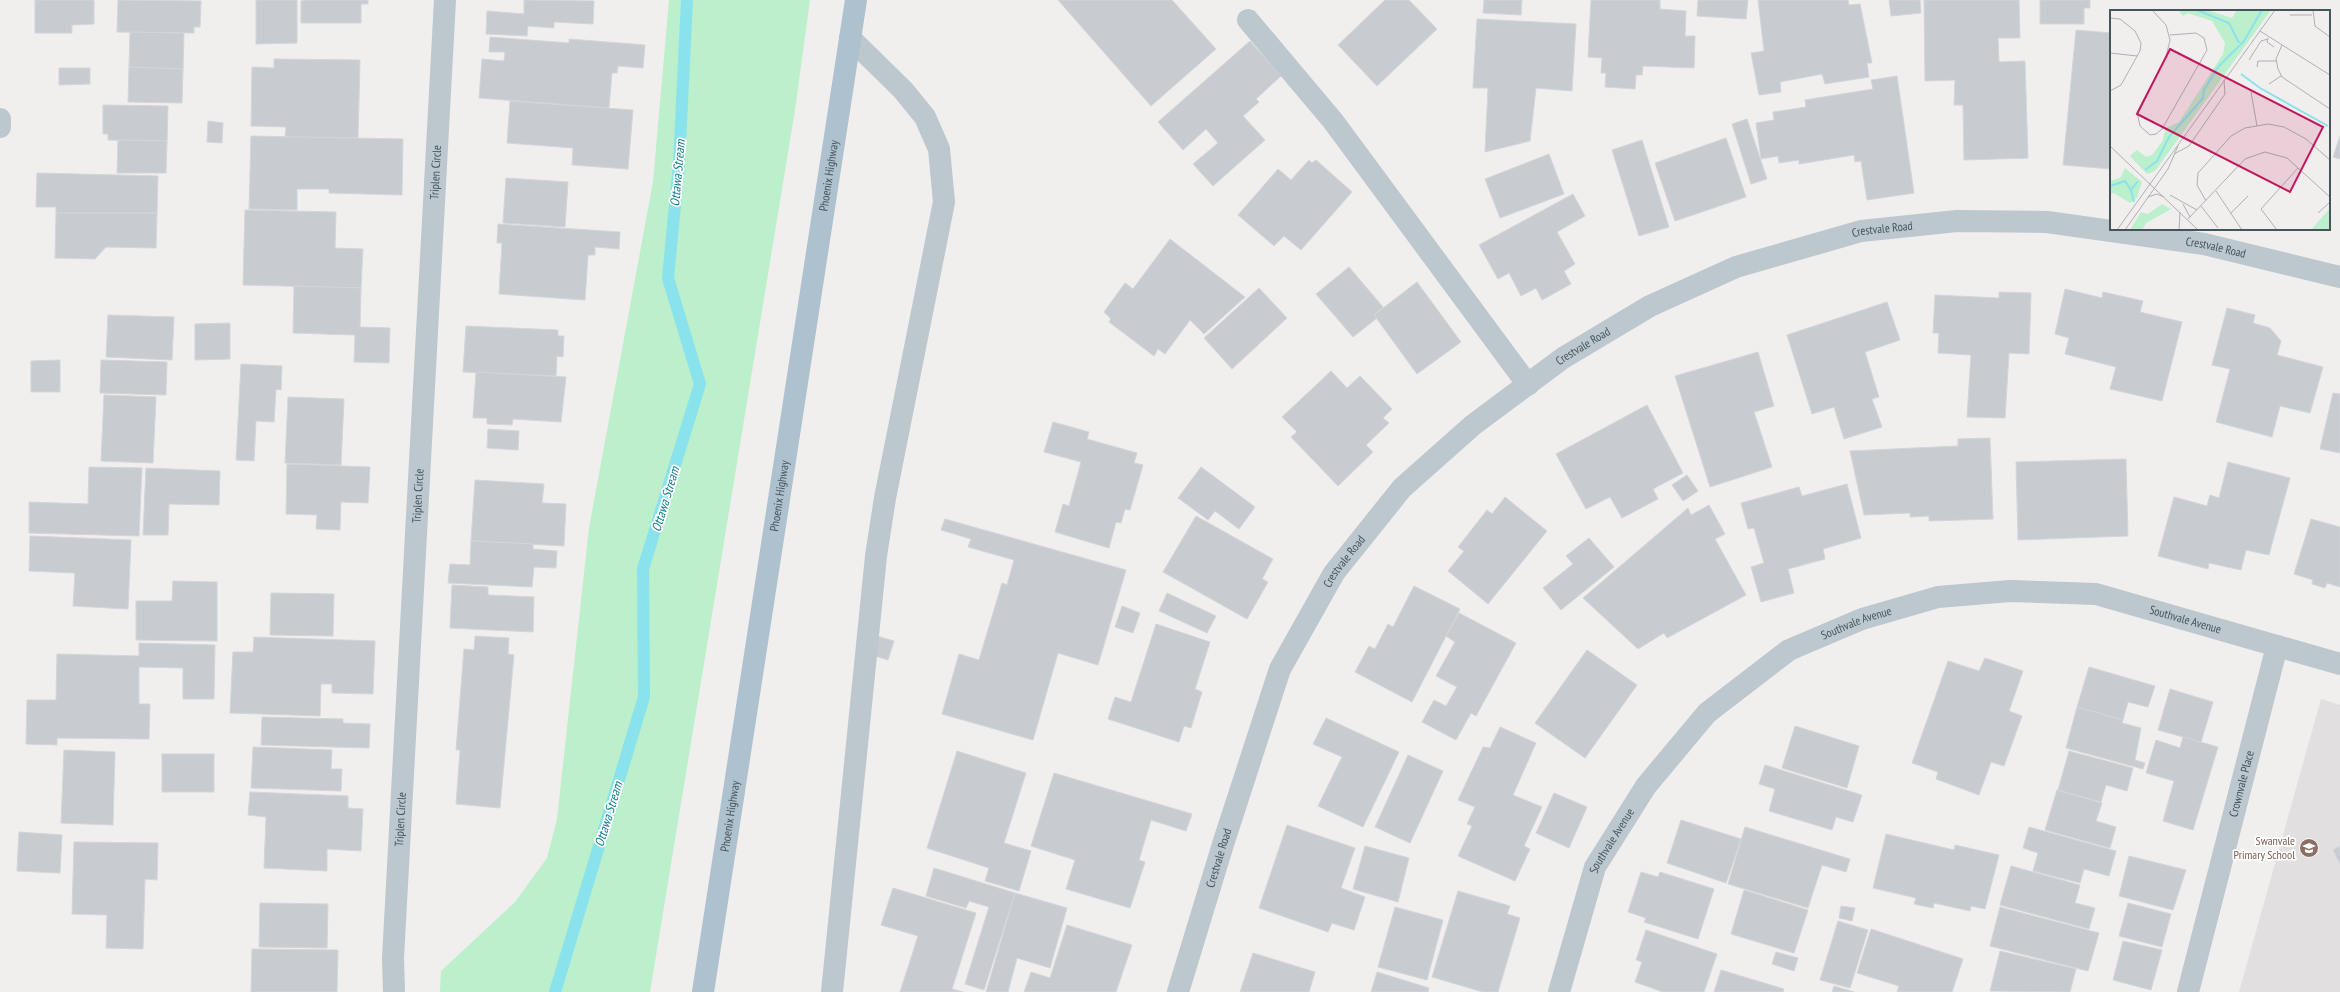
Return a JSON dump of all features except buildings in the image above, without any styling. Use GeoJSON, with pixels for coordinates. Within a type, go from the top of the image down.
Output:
{"type":"FeatureCollection","features":[{"type":"Feature","properties":{"kind":"main road","name":"Phoenix Highway"},"geometry":{"type":"LineString","coordinates":[[703,992],[856,0]]}},
{"type":"Feature","properties":{"kind":"street","name":"Triplen Circle"},"geometry":{"type":"LineString","coordinates":[[394,992],[393,958],[445,0]]}},
{"type":"Feature","properties":{"kind":"street"},"geometry":{"type":"LineString","coordinates":[[1248,20],[1334,121],[1528,385]]}},
{"type":"Feature","properties":{"kind":"street"},"geometry":{"type":"LineString","coordinates":[[832,992],[876,556],[885,498],[944,202],[938,149],[925,117],[903,90],[850,38]]}},
{"type":"Feature","properties":{"kind":"street"},"geometry":{"type":"LineString","coordinates":[[0,119],[0,127]]}},
{"type":"Feature","properties":{"kind":"street","name":"Crestvale Road"},"geometry":{"type":"LineString","coordinates":[[1178,992],[1224,841],[1280,669],[1334,573],[1402,488],[1473,425],[1563,358],[1650,306],[1736,267],[1861,231],[1956,221],[2046,222],[2204,244],[2340,277]]}},
{"type":"Feature","properties":{"kind":"street","name":"Southvale Avenue"},"geometry":{"type":"LineString","coordinates":[[1559,992],[1595,867],[1646,786],[1707,713],[1789,650],[1862,619],[1938,597],[2010,591],[2096,594],[2340,664]]}},
{"type":"Feature","properties":{"kind":"street","name":"Crownvale Place"},"geometry":{"type":"LineString","coordinates":[[2188,992],[2278,646]]}},
{"type":"Feature","properties":{"kind":"shaded area","name":"Swanvale Primary School"},"geometry":{"type":"Polygon","coordinates":[[[2321,699],[2340,705],[2340,992],[2239,992],[2321,699]]]}},
{"type":"Feature","properties":{"kind":"green space"},"geometry":{"type":"Polygon","coordinates":[[[669,0],[810,0],[795,110],[650,992],[440,992],[441,971],[515,902],[547,858],[557,819],[589,528],[653,182],[669,0]]]}},
{"type":"Feature","properties":{"kind":"waterway","name":"Ottawa Stream"},"geometry":{"type":"LineString","coordinates":[[555,992],[644,697],[643,569],[700,384],[668,278],[679,164],[687,0]]}},
{"type":"Feature","properties":{"kind":"place","name":"Swanvale Primary School"},"geometry":{"type":"Point","coordinates":[2309,848]}}]}
